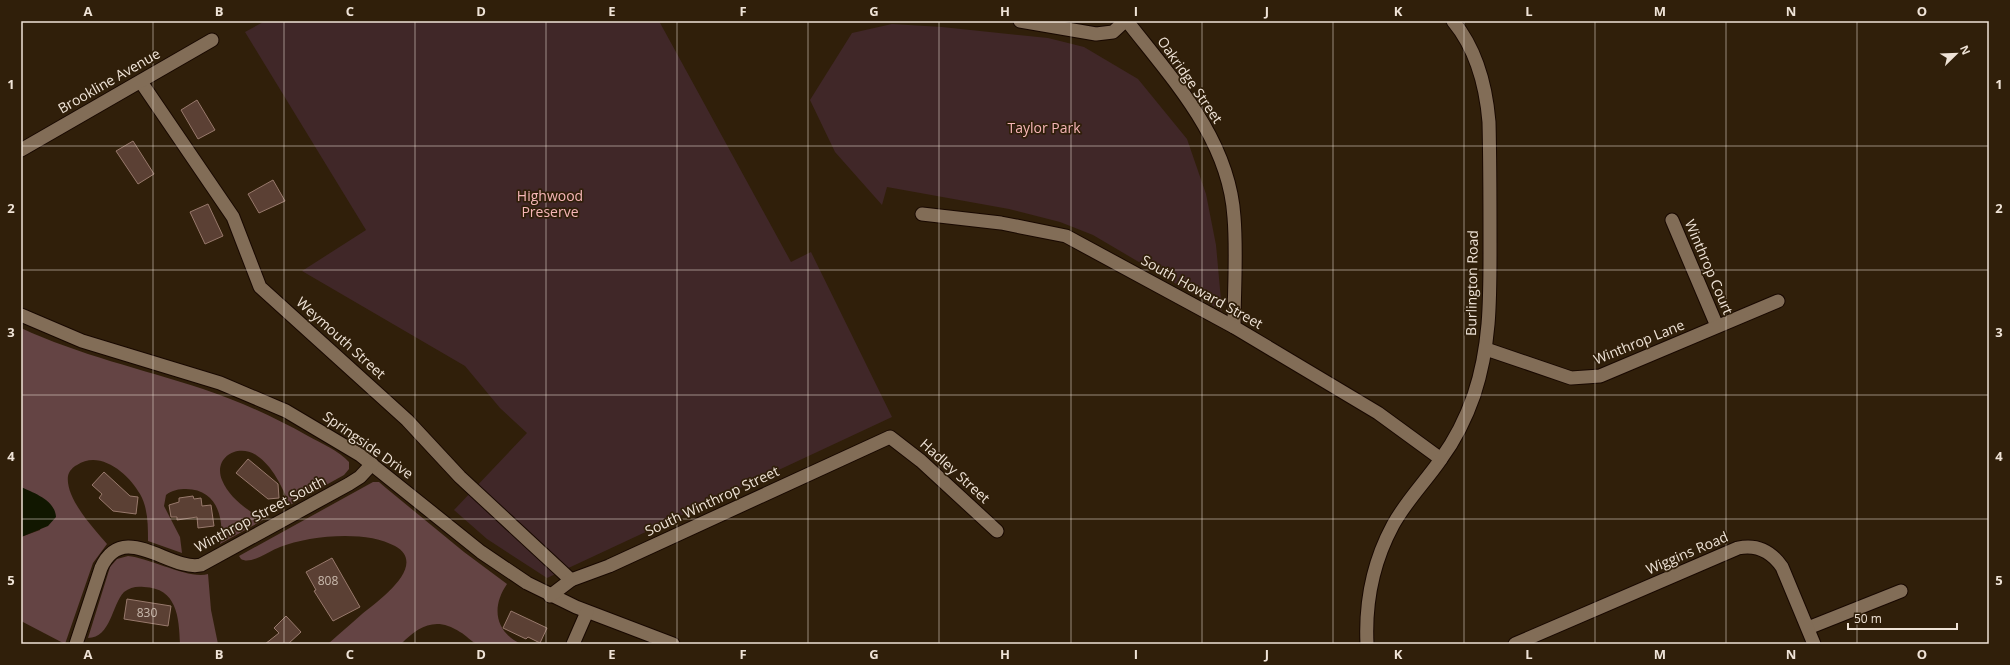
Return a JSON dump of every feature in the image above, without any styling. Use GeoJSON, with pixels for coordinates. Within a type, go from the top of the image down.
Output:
{"type":"FeatureCollection","features":[{"type":"Feature","properties":{"kind":"street"},"geometry":{"type":"LineString","coordinates":[[1020,21],[1096,34],[1113,32],[1126,21]]}},
{"type":"Feature","properties":{"kind":"street","name":"Oakridge Street"},"geometry":{"type":"LineString","coordinates":[[1126,21],[1203,122],[1217,150],[1226,175],[1234,218],[1234,327]]}},
{"type":"Feature","properties":{"kind":"street","name":"Burlington Road"},"geometry":{"type":"LineString","coordinates":[[1367,644],[1366,620],[1370,589],[1377,559],[1393,524],[1441,459],[1460,430],[1474,396],[1486,350],[1490,311],[1488,101],[1483,80],[1474,55],[1453,21]]}},
{"type":"Feature","properties":{"kind":"street","name":"Brookline Avenue"},"geometry":{"type":"LineString","coordinates":[[21,150],[212,40]]}},
{"type":"Feature","properties":{"kind":"street","name":"Weymouth Street"},"geometry":{"type":"LineString","coordinates":[[141,82],[233,217],[260,287],[407,420],[460,477],[571,580]]}},
{"type":"Feature","properties":{"kind":"street","name":"South Howard Street"},"geometry":{"type":"LineString","coordinates":[[922,214],[1001,223],[1066,236],[1234,327],[1378,413],[1441,459]]}},
{"type":"Feature","properties":{"kind":"street","name":"Winthrop Court"},"geometry":{"type":"LineString","coordinates":[[1672,220],[1717,326]]}},
{"type":"Feature","properties":{"kind":"street","name":"Winthrop Lane"},"geometry":{"type":"LineString","coordinates":[[1486,350],[1556,374],[1571,378],[1587,378],[1617,370],[1778,301]]}},
{"type":"Feature","properties":{"kind":"street","name":"Springside Drive"},"geometry":{"type":"LineString","coordinates":[[21,315],[82,341],[184,370],[247,393],[312,425],[372,464],[492,560],[550,596],[587,612],[673,644]]}},
{"type":"Feature","properties":{"kind":"street","name":"South Winthrop Street"},"geometry":{"type":"LineString","coordinates":[[550,596],[571,580],[608,566],[890,437]]}},
{"type":"Feature","properties":{"kind":"street","name":"Hadley Street"},"geometry":{"type":"LineString","coordinates":[[890,437],[921,461],[997,532]]}},
{"type":"Feature","properties":{"kind":"street","name":"Winthrop Street South"},"geometry":{"type":"LineString","coordinates":[[76,644],[104,560],[113,551],[121,548],[134,548],[190,565],[201,565],[349,484],[360,477],[372,464]]}},
{"type":"Feature","properties":{"kind":"street","name":"Wiggins Road"},"geometry":{"type":"LineString","coordinates":[[1515,644],[1738,548],[1747,546],[1768,552],[1776,558],[1782,567],[1814,644]]}},
{"type":"Feature","properties":{"kind":"street"},"geometry":{"type":"LineString","coordinates":[[1808,628],[1901,591]]}},
{"type":"Feature","properties":{"kind":"street"},"geometry":{"type":"LineString","coordinates":[[573,644],[587,612]]}},
{"type":"Feature","properties":{"kind":"green space","name":"Highwood Preserve"},"geometry":{"type":"Polygon","coordinates":[[[265,21],[659,21],[791,262],[811,252],[892,417],[547,578],[487,539],[454,510],[527,433],[500,408],[465,366],[302,271],[366,230],[245,32],[265,21]]]}},
{"type":"Feature","properties":{"kind":"green space","name":"Taylor Park"},"geometry":{"type":"Polygon","coordinates":[[[892,24],[942,27],[1048,38],[1084,47],[1138,79],[1187,139],[1206,194],[1216,245],[1222,311],[1093,235],[1060,222],[1009,209],[887,187],[882,205],[835,152],[810,100],[852,33],[892,24]]]}},
{"type":"Feature","properties":{"kind":"shaded area"},"geometry":{"type":"Polygon","coordinates":[[[21,328],[43,338],[88,354],[203,389],[243,404],[324,444],[349,462],[349,469],[344,475],[290,505],[284,491],[272,471],[256,455],[241,451],[228,455],[221,465],[220,472],[225,486],[234,498],[263,520],[220,544],[220,516],[212,500],[197,490],[183,489],[168,493],[166,495],[164,506],[180,537],[182,553],[148,541],[147,517],[143,499],[135,486],[121,472],[113,466],[95,460],[86,461],[76,466],[70,471],[68,476],[68,485],[71,494],[82,513],[107,544],[93,563],[65,644],[21,621],[21,537],[40,530],[49,503],[21,487],[21,328]]]}},
{"type":"Feature","properties":{"kind":"shaded area"},"geometry":{"type":"Polygon","coordinates":[[[373,482],[379,482],[464,552],[507,584],[499,601],[498,618],[506,633],[512,639],[521,644],[478,644],[451,627],[436,624],[428,625],[414,632],[401,644],[328,644],[379,601],[397,582],[404,572],[406,563],[404,554],[395,546],[383,541],[354,536],[338,536],[322,537],[292,543],[255,559],[245,560],[241,559],[239,556],[373,482]]]}},
{"type":"Feature","properties":{"kind":"shaded area"},"geometry":{"type":"Polygon","coordinates":[[[21,487],[38,495],[48,502],[55,511],[56,517],[48,526],[21,537],[21,487]]]}},
{"type":"Feature","properties":{"kind":"shaded area"},"geometry":{"type":"Polygon","coordinates":[[[128,556],[147,560],[191,574],[208,574],[211,610],[218,644],[180,644],[177,614],[170,598],[155,589],[141,587],[126,590],[120,597],[106,627],[96,637],[88,638],[110,567],[117,559],[128,556]]]}},
{"type":"Feature","properties":{"kind":"building"},"geometry":{"type":"Polygon","coordinates":[[[197,100],[215,130],[198,139],[181,110],[197,100]]]}},
{"type":"Feature","properties":{"kind":"building"},"geometry":{"type":"Polygon","coordinates":[[[133,141],[154,174],[138,184],[116,151],[133,141]]]}},
{"type":"Feature","properties":{"kind":"building"},"geometry":{"type":"Polygon","coordinates":[[[273,180],[285,201],[259,213],[248,194],[273,180]]]}},
{"type":"Feature","properties":{"kind":"building"},"geometry":{"type":"Polygon","coordinates":[[[208,204],[223,236],[205,244],[190,212],[208,204]]]}},
{"type":"Feature","properties":{"kind":"building"},"geometry":{"type":"Polygon","coordinates":[[[248,459],[278,484],[279,498],[268,499],[236,473],[248,459]]]}},
{"type":"Feature","properties":{"kind":"building"},"geometry":{"type":"Polygon","coordinates":[[[104,472],[130,496],[138,497],[136,514],[113,511],[99,498],[102,494],[92,485],[104,472]]]}},
{"type":"Feature","properties":{"kind":"building"},"geometry":{"type":"Polygon","coordinates":[[[193,496],[194,499],[201,498],[202,506],[211,505],[214,526],[198,528],[197,517],[177,520],[177,517],[171,517],[169,505],[179,502],[179,498],[193,496]]]}},
{"type":"Feature","properties":{"kind":"building"},"geometry":{"type":"Polygon","coordinates":[[[332,558],[360,607],[333,621],[314,591],[316,590],[306,572],[332,558]]]}},
{"type":"Feature","properties":{"kind":"building"},"geometry":{"type":"Polygon","coordinates":[[[127,599],[171,606],[168,626],[124,619],[127,599]]]}},
{"type":"Feature","properties":{"kind":"building"},"geometry":{"type":"Polygon","coordinates":[[[511,611],[547,628],[540,643],[528,637],[526,639],[503,628],[511,611]]]}},
{"type":"Feature","properties":{"kind":"building"},"geometry":{"type":"Polygon","coordinates":[[[286,616],[301,632],[288,644],[265,644],[279,633],[274,628],[286,616]]]}}]}
